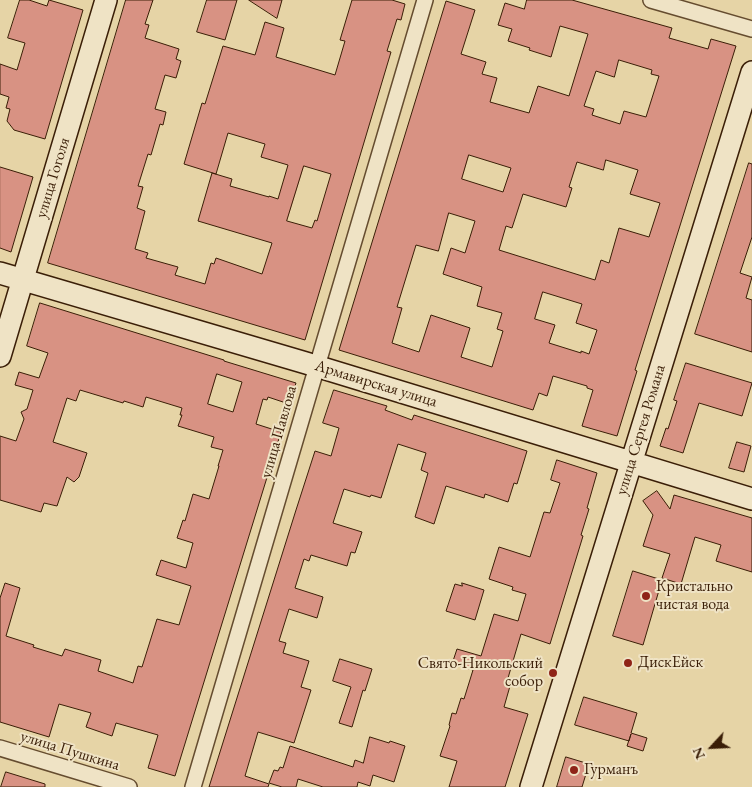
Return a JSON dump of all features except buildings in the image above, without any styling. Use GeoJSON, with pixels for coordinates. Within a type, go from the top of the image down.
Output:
{"type":"FeatureCollection","features":[{"type":"Feature","properties":{"kind":"street","name":"улица Гоголя"},"geometry":{"type":"LineString","coordinates":[[0,356],[106,0]]}},
{"type":"Feature","properties":{"kind":"street","name":"улица Павлова"},"geometry":{"type":"LineString","coordinates":[[193,787],[425,0]]}},
{"type":"Feature","properties":{"kind":"street"},"geometry":{"type":"LineString","coordinates":[[651,0],[752,29]]}},
{"type":"Feature","properties":{"kind":"street","name":"улица Сергея Романа"},"geometry":{"type":"LineString","coordinates":[[531,787],[752,72]]}},
{"type":"Feature","properties":{"kind":"street","name":"Армавирская улица"},"geometry":{"type":"LineString","coordinates":[[0,272],[317,366],[752,499]]}},
{"type":"Feature","properties":{"kind":"street","name":"улица Пушкина"},"geometry":{"type":"LineString","coordinates":[[0,748],[129,787]]}},
{"type":"Feature","properties":{"kind":"place","name":"Кристально чистая вода"},"geometry":{"type":"Point","coordinates":[646,596]}},
{"type":"Feature","properties":{"kind":"place","name":"ДискЕйск"},"geometry":{"type":"Point","coordinates":[628,663]}},
{"type":"Feature","properties":{"kind":"place","name":"Свято-Никольский собор"},"geometry":{"type":"Point","coordinates":[553,673]}},
{"type":"Feature","properties":{"kind":"place","name":"Гурманъ"},"geometry":{"type":"Point","coordinates":[574,770]}}]}
